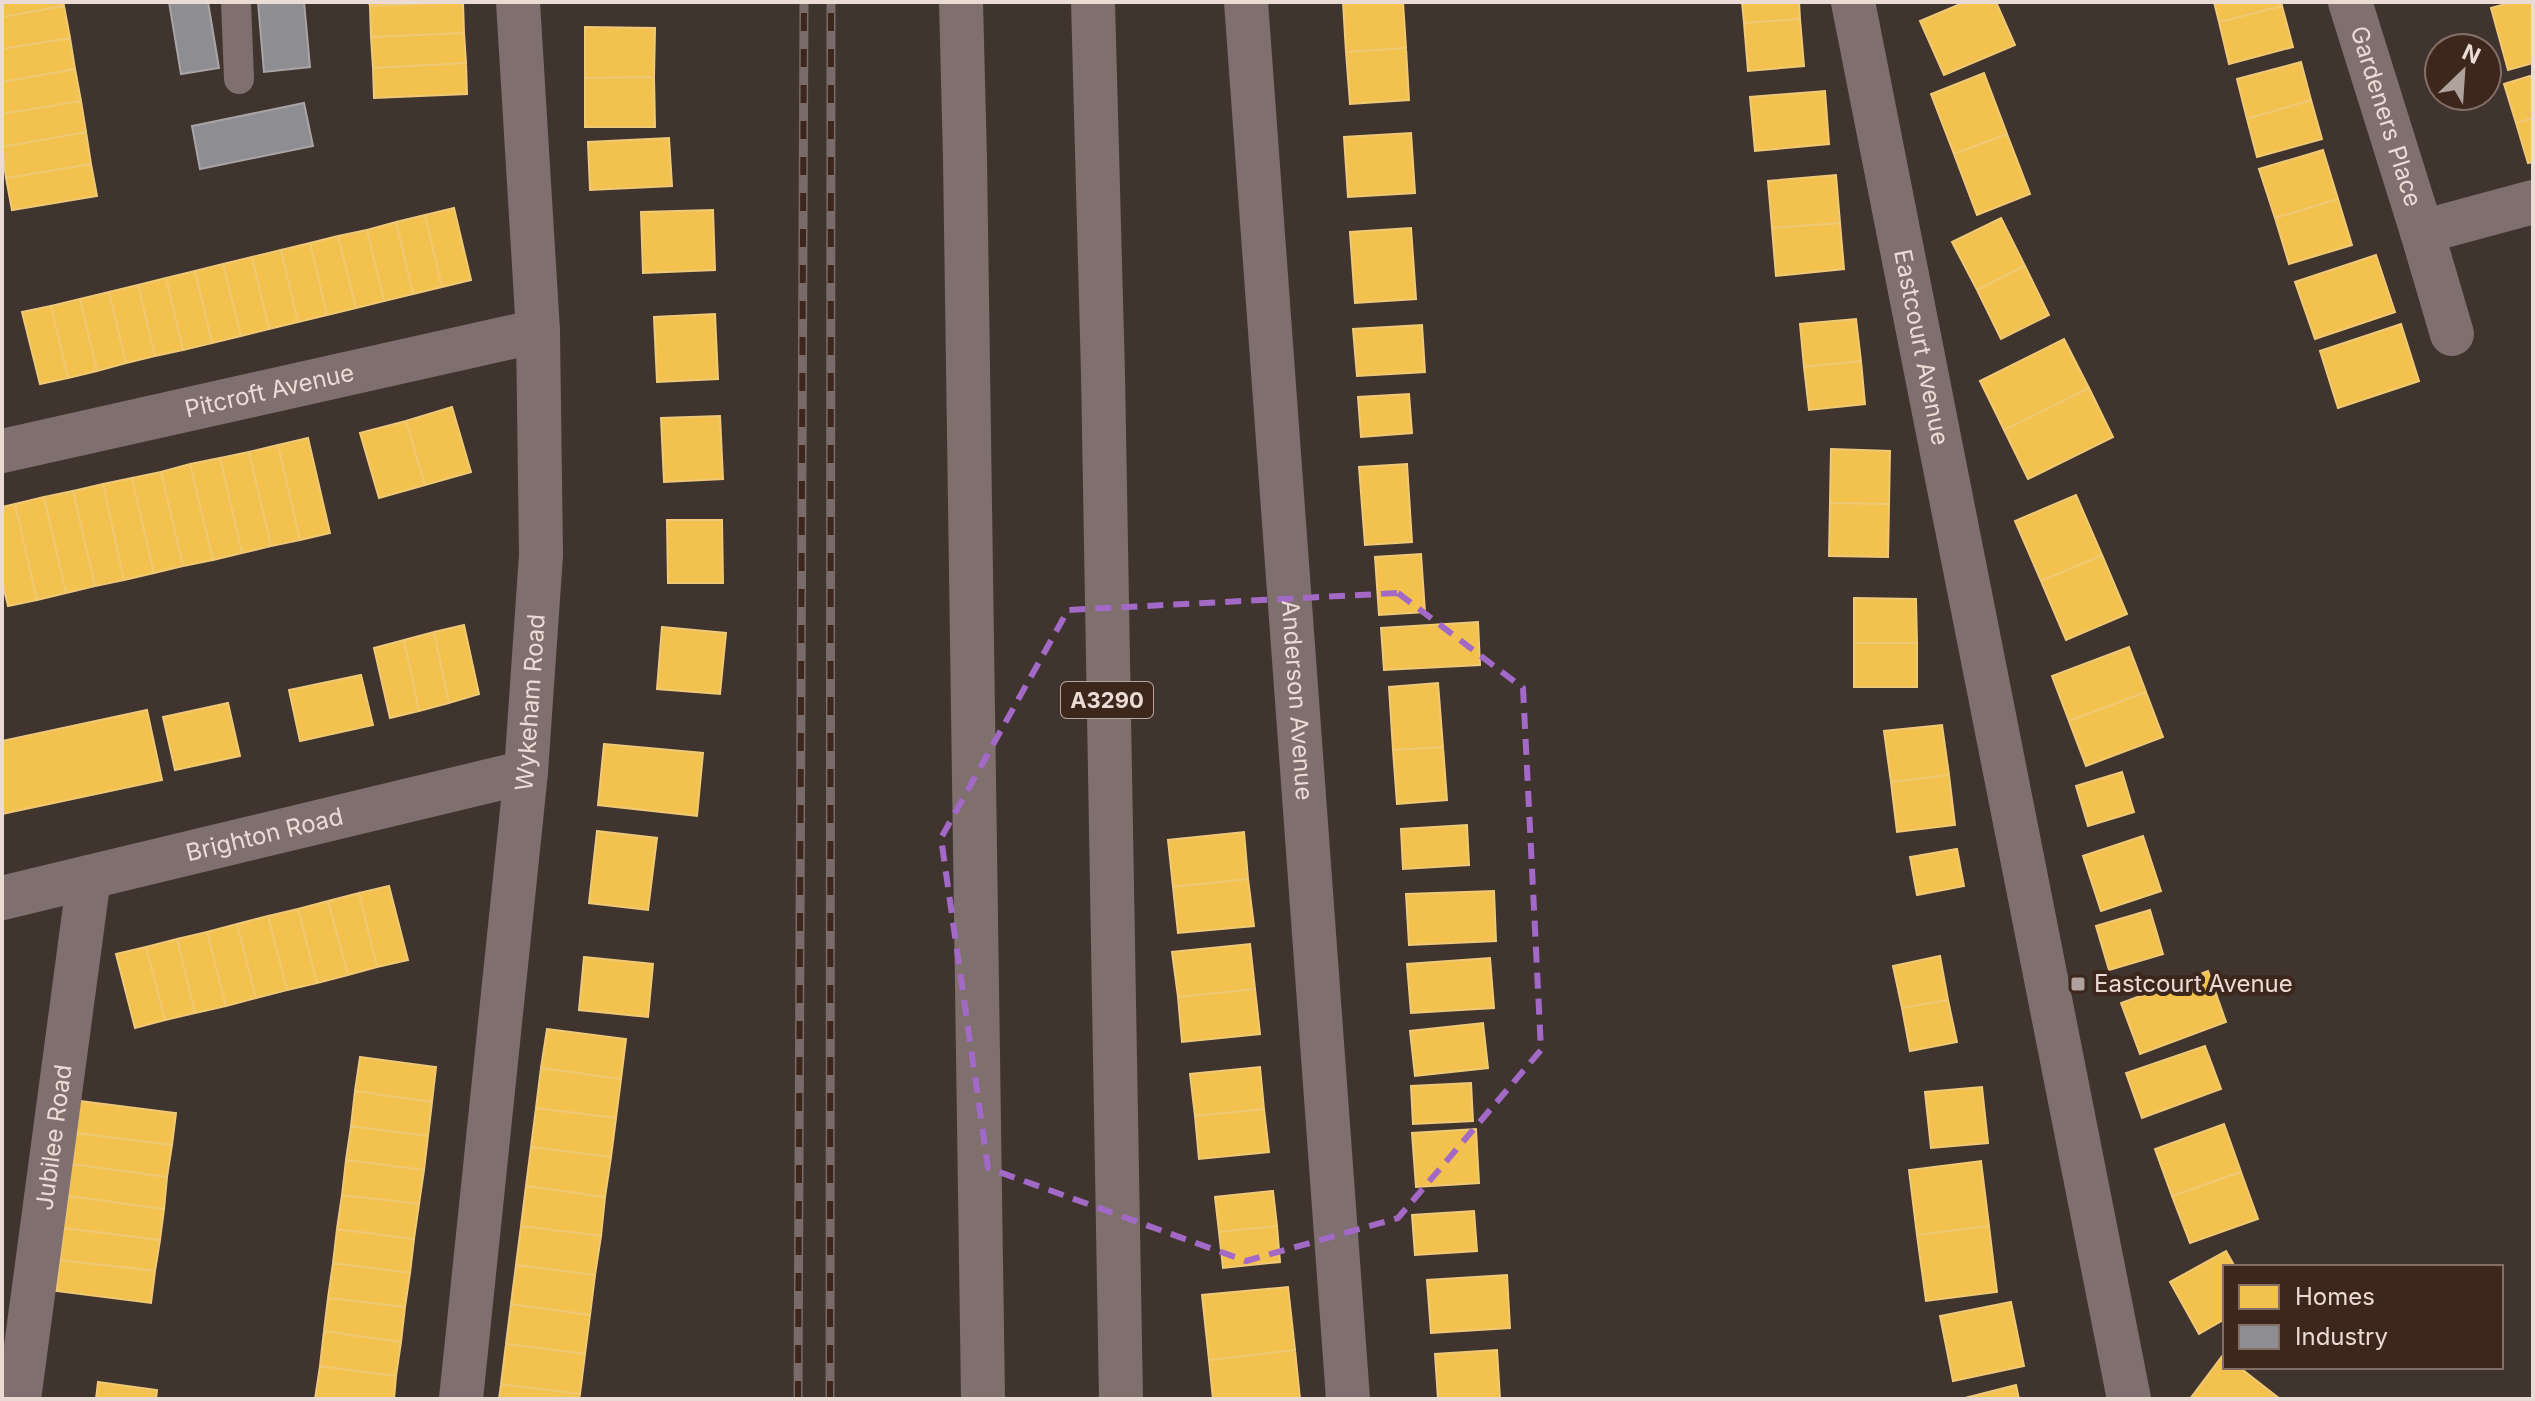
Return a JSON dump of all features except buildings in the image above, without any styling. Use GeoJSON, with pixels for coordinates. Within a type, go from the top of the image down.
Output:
{"type":"FeatureCollection","features":[{"type":"Feature","properties":{"kind":"main road"},"geometry":{"type":"LineString","coordinates":[[961,2],[983,1399]]}},
{"type":"Feature","properties":{"kind":"main road","name":"A3290"},"geometry":{"type":"LineString","coordinates":[[1093,2],[1103,374],[1121,1399]]}},
{"type":"Feature","properties":{"kind":"street","name":"Wykeham Road"},"geometry":{"type":"LineString","coordinates":[[461,1399],[526,772],[541,555],[538,331],[518,2]]}},
{"type":"Feature","properties":{"kind":"street","name":"Anderson Avenue"},"geometry":{"type":"LineString","coordinates":[[1246,2],[1348,1399]]}},
{"type":"Feature","properties":{"kind":"street","name":"Eastcourt Avenue"},"geometry":{"type":"LineString","coordinates":[[1853,2],[2129,1399]]}},
{"type":"Feature","properties":{"kind":"street","name":"Gardeners Place"},"geometry":{"type":"LineString","coordinates":[[2350,2],[2452,334]]}},
{"type":"Feature","properties":{"kind":"street","name":"Gardeners Place"},"geometry":{"type":"LineString","coordinates":[[2422,232],[2533,202]]}},
{"type":"Feature","properties":{"kind":"street","name":"Pitcroft Avenue"},"geometry":{"type":"LineString","coordinates":[[2,451],[538,331]]}},
{"type":"Feature","properties":{"kind":"street","name":"Brighton Road"},"geometry":{"type":"LineString","coordinates":[[2,898],[526,772]]}},
{"type":"Feature","properties":{"kind":"street","name":"Jubilee Road"},"geometry":{"type":"LineString","coordinates":[[14,1380],[89,877]]}},
{"type":"Feature","properties":{"kind":"lane"},"geometry":{"type":"LineString","coordinates":[[236,2],[239,79]]}},
{"type":"Feature","properties":{"kind":"highlighted area"},"geometry":{"type":"Polygon","coordinates":[[[1398,593],[1523,688],[1541,1050],[1398,1218],[1246,1261],[988,1168],[941,838],[1068,610],[1398,593]]]}},
{"type":"Feature","properties":{"kind":"railway"},"geometry":{"type":"LineString","coordinates":[[798,1399],[804,2]]}},
{"type":"Feature","properties":{"kind":"railway"},"geometry":{"type":"LineString","coordinates":[[830,1399],[831,2]]}},
{"type":"Feature","properties":{"kind":"place","name":"Eastcourt Avenue"},"geometry":{"type":"Point","coordinates":[2078,984]}}]}
